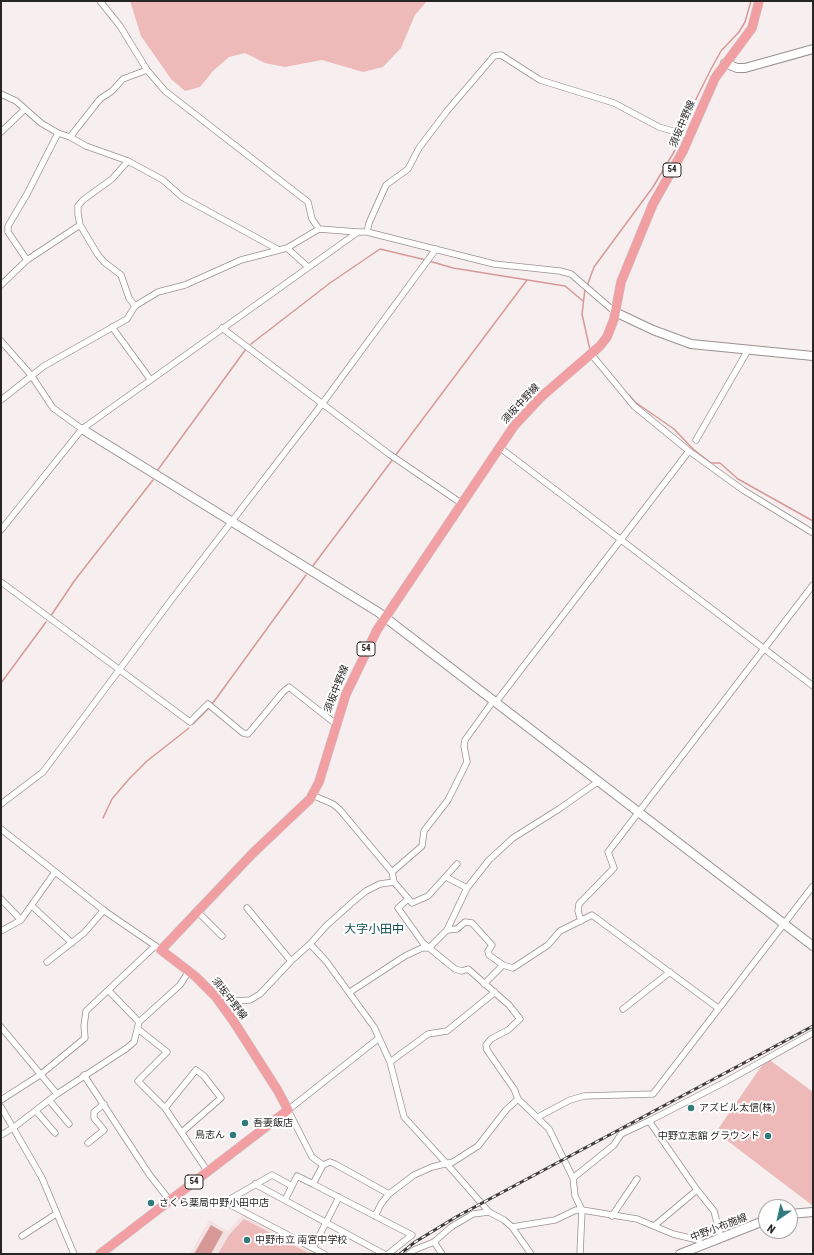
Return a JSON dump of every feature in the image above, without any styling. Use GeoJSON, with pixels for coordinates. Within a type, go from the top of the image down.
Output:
{"type":"FeatureCollection","features":[{"type":"Feature","properties":{"kind":"main road","name":"須坂中野線"},"geometry":{"type":"LineString","coordinates":[[288,1110],[278,1090],[224,1007],[205,985],[158,948],[198,912],[252,853],[302,808],[312,795],[321,777],[336,724],[360,662],[385,618],[461,503],[522,416],[600,346],[610,330],[621,282],[651,209],[712,84],[725,62],[749,32],[754,23],[760,1]]}},
{"type":"Feature","properties":{"kind":"main road","name":"54"},"geometry":{"type":"LineString","coordinates":[[100,1254],[288,1110]]}},
{"type":"Feature","properties":{"kind":"street"},"geometry":{"type":"LineString","coordinates":[[100,1],[120,26],[147,70],[165,91],[308,202],[312,219],[319,229]]}},
{"type":"Feature","properties":{"kind":"street"},"geometry":{"type":"LineString","coordinates":[[725,62],[737,68],[745,68],[813,49]]}},
{"type":"Feature","properties":{"kind":"street"},"geometry":{"type":"LineString","coordinates":[[367,232],[369,223],[386,185],[408,169],[419,148],[447,111],[494,56],[501,55],[540,80],[614,102],[659,127],[688,135]]}},
{"type":"Feature","properties":{"kind":"street"},"geometry":{"type":"LineString","coordinates":[[70,137],[100,99],[112,92],[123,79],[147,70]]}},
{"type":"Feature","properties":{"kind":"street"},"geometry":{"type":"LineString","coordinates":[[1,94],[25,109],[41,123],[58,133],[70,137],[86,146],[128,161],[163,180],[182,197],[279,250]]}},
{"type":"Feature","properties":{"kind":"street"},"geometry":{"type":"LineString","coordinates":[[1,132],[25,109]]}},
{"type":"Feature","properties":{"kind":"street"},"geometry":{"type":"LineString","coordinates":[[27,260],[8,232],[8,226],[27,194],[58,133]]}},
{"type":"Feature","properties":{"kind":"street"},"geometry":{"type":"LineString","coordinates":[[128,161],[112,179],[88,195],[78,206],[80,225],[98,255],[104,262],[121,275],[129,298],[135,306]]}},
{"type":"Feature","properties":{"kind":"street"},"geometry":{"type":"LineString","coordinates":[[1,285],[27,260],[80,225]]}},
{"type":"Feature","properties":{"kind":"street"},"geometry":{"type":"LineString","coordinates":[[1,400],[31,376],[127,319],[135,306],[158,292],[185,285],[241,260],[287,248],[319,229],[367,232],[494,264],[560,271],[571,274],[580,280],[615,312],[652,330],[691,344],[813,356]]}},
{"type":"Feature","properties":{"kind":"street"},"geometry":{"type":"LineString","coordinates":[[1,530],[82,429],[358,232]]}},
{"type":"Feature","properties":{"kind":"street"},"geometry":{"type":"LineString","coordinates":[[287,248],[308,267]]}},
{"type":"Feature","properties":{"kind":"street"},"geometry":{"type":"LineString","coordinates":[[1,804],[43,772],[232,520],[322,404],[436,249]]}},
{"type":"Feature","properties":{"kind":"street"},"geometry":{"type":"LineString","coordinates":[[112,327],[150,379]]}},
{"type":"Feature","properties":{"kind":"street"},"geometry":{"type":"LineString","coordinates":[[222,328],[389,454],[461,503]]}},
{"type":"Feature","properties":{"kind":"street"},"geometry":{"type":"LineString","coordinates":[[1,341],[31,376],[53,408],[82,429],[232,520],[378,612],[813,946]]}},
{"type":"Feature","properties":{"kind":"street"},"geometry":{"type":"LineString","coordinates":[[696,440],[748,350]]}},
{"type":"Feature","properties":{"kind":"street"},"geometry":{"type":"LineString","coordinates":[[591,354],[634,406],[689,451],[743,490],[813,533]]}},
{"type":"Feature","properties":{"kind":"street"},"geometry":{"type":"LineString","coordinates":[[499,447],[621,538],[813,686]]}},
{"type":"Feature","properties":{"kind":"street"},"geometry":{"type":"LineString","coordinates":[[392,872],[422,846],[424,831],[448,800],[467,762],[464,746],[465,740],[689,451]]}},
{"type":"Feature","properties":{"kind":"street"},"geometry":{"type":"LineString","coordinates":[[1,582],[190,722],[208,704],[243,733],[248,734],[283,692],[289,687],[336,724]]}},
{"type":"Feature","properties":{"kind":"street"},"geometry":{"type":"LineString","coordinates":[[581,921],[578,911],[579,904],[614,868],[608,852],[813,585]]}},
{"type":"Feature","properties":{"kind":"street"},"geometry":{"type":"LineString","coordinates":[[350,992],[405,956],[422,948],[429,948],[447,930],[467,888],[489,860],[513,838],[560,809],[599,781]]}},
{"type":"Feature","properties":{"kind":"street"},"geometry":{"type":"LineString","coordinates":[[312,795],[333,804],[340,810],[392,872],[394,882],[412,903],[428,896],[457,864]]}},
{"type":"Feature","properties":{"kind":"street"},"geometry":{"type":"LineString","coordinates":[[1,829],[104,910],[158,948],[86,1011],[84,1026],[85,1038],[40,1075],[1,1100]]}},
{"type":"Feature","properties":{"kind":"street"},"geometry":{"type":"LineString","coordinates":[[1,930],[20,920],[32,906],[55,872]]}},
{"type":"Feature","properties":{"kind":"street"},"geometry":{"type":"LineString","coordinates":[[446,877],[467,888]]}},
{"type":"Feature","properties":{"kind":"street"},"geometry":{"type":"LineString","coordinates":[[224,1007],[236,1001],[250,1000],[260,994],[326,926],[366,891],[380,884],[394,882]]}},
{"type":"Feature","properties":{"kind":"street"},"geometry":{"type":"LineString","coordinates":[[538,1117],[570,1100],[584,1096],[653,1094],[813,886]]}},
{"type":"Feature","properties":{"kind":"street"},"geometry":{"type":"LineString","coordinates":[[1,899],[20,920]]}},
{"type":"Feature","properties":{"kind":"street"},"geometry":{"type":"LineString","coordinates":[[408,899],[398,908],[423,943],[455,969],[462,971],[468,969],[510,1005],[520,1019],[508,1030],[491,1039],[486,1045],[487,1050],[514,1089],[518,1099],[549,1129],[573,1178],[575,1196],[582,1210],[580,1254]]}},
{"type":"Feature","properties":{"kind":"street"},"geometry":{"type":"LineString","coordinates":[[32,906],[72,944]]}},
{"type":"Feature","properties":{"kind":"street"},"geometry":{"type":"LineString","coordinates":[[247,908],[291,961]]}},
{"type":"Feature","properties":{"kind":"street"},"geometry":{"type":"LineString","coordinates":[[47,962],[72,944],[104,910]]}},
{"type":"Feature","properties":{"kind":"street"},"geometry":{"type":"LineString","coordinates":[[198,912],[222,936]]}},
{"type":"Feature","properties":{"kind":"street"},"geometry":{"type":"LineString","coordinates":[[447,930],[457,929],[465,922],[472,922],[492,944],[488,952],[489,955],[503,965],[513,968],[530,959],[548,945],[560,932],[592,915],[718,1008]]}},
{"type":"Feature","properties":{"kind":"street"},"geometry":{"type":"LineString","coordinates":[[310,944],[326,961],[350,992],[379,1038],[390,1062],[404,1117],[448,1164],[489,1212],[504,1220],[512,1227],[531,1254]]}},
{"type":"Feature","properties":{"kind":"street"},"geometry":{"type":"LineString","coordinates":[[484,984],[503,965]]}},
{"type":"Feature","properties":{"kind":"street"},"geometry":{"type":"LineString","coordinates":[[1,1135],[13,1128],[84,1075],[134,1042],[139,1022],[180,985],[189,971]]}},
{"type":"Feature","properties":{"kind":"street"},"geometry":{"type":"LineString","coordinates":[[623,1009],[670,972]]}},
{"type":"Feature","properties":{"kind":"street"},"geometry":{"type":"LineString","coordinates":[[109,991],[139,1022]]}},
{"type":"Feature","properties":{"kind":"street"},"geometry":{"type":"LineString","coordinates":[[390,1062],[428,1034],[447,1030],[494,992]]}},
{"type":"Feature","properties":{"kind":"street"},"geometry":{"type":"LineString","coordinates":[[1,1027],[57,1094]]}},
{"type":"Feature","properties":{"kind":"street"},"geometry":{"type":"LineString","coordinates":[[138,1029],[167,1052],[138,1081],[165,1108],[208,1172]]}},
{"type":"Feature","properties":{"kind":"street"},"geometry":{"type":"LineString","coordinates":[[573,1178],[614,1145],[621,1134],[725,1082],[813,1033]]}},
{"type":"Feature","properties":{"kind":"street"},"geometry":{"type":"LineString","coordinates":[[323,1165],[312,1157],[288,1110],[379,1038]]}},
{"type":"Feature","properties":{"kind":"street"},"geometry":{"type":"LineString","coordinates":[[165,1108],[196,1070],[204,1076],[221,1098],[182,1132]]}},
{"type":"Feature","properties":{"kind":"street"},"geometry":{"type":"LineString","coordinates":[[84,1075],[149,1174],[170,1201]]}},
{"type":"Feature","properties":{"kind":"street"},"geometry":{"type":"LineString","coordinates":[[375,1216],[381,1204],[389,1194],[414,1175],[432,1167],[448,1164],[478,1146],[506,1110],[518,1099]]}},
{"type":"Feature","properties":{"kind":"street"},"geometry":{"type":"LineString","coordinates":[[49,1100],[69,1124]]}},
{"type":"Feature","properties":{"kind":"street"},"geometry":{"type":"LineString","coordinates":[[88,1143],[104,1130],[94,1118],[94,1112],[104,1104]]}},
{"type":"Feature","properties":{"kind":"street"},"geometry":{"type":"LineString","coordinates":[[1,1107],[42,1178],[74,1254]]}},
{"type":"Feature","properties":{"kind":"street"},"geometry":{"type":"LineString","coordinates":[[36,1111],[55,1133]]}},
{"type":"Feature","properties":{"kind":"street"},"geometry":{"type":"LineString","coordinates":[[649,1121],[697,1190],[714,1211],[722,1238]]}},
{"type":"Feature","properties":{"kind":"street"},"geometry":{"type":"LineString","coordinates":[[313,1184],[323,1165],[330,1162],[389,1194]]}},
{"type":"Feature","properties":{"kind":"street"},"geometry":{"type":"LineString","coordinates":[[292,1186],[272,1175],[225,1202],[324,1254]]}},
{"type":"Feature","properties":{"kind":"street"},"geometry":{"type":"LineString","coordinates":[[285,1200],[298,1176],[412,1235],[388,1254]]}},
{"type":"Feature","properties":{"kind":"street"},"geometry":{"type":"LineString","coordinates":[[612,1216],[637,1179]]}},
{"type":"Feature","properties":{"kind":"street"},"geometry":{"type":"LineString","coordinates":[[255,1184],[384,1254]]}},
{"type":"Feature","properties":{"kind":"street"},"geometry":{"type":"LineString","coordinates":[[654,1226],[697,1190]]}},
{"type":"Feature","properties":{"kind":"street"},"geometry":{"type":"LineString","coordinates":[[313,1248],[339,1197]]}},
{"type":"Feature","properties":{"kind":"street"},"geometry":{"type":"LineString","coordinates":[[512,1227],[555,1220],[576,1210],[582,1210],[637,1219],[673,1234],[698,1240],[702,1245]]}},
{"type":"Feature","properties":{"kind":"street"},"geometry":{"type":"LineString","coordinates":[[409,1254],[414,1250],[434,1242],[451,1227],[473,1214],[489,1212]]}},
{"type":"Feature","properties":{"kind":"street"},"geometry":{"type":"LineString","coordinates":[[798,1213],[813,1212]]}},
{"type":"Feature","properties":{"kind":"street"},"geometry":{"type":"LineString","coordinates":[[22,1236],[56,1214]]}},
{"type":"Feature","properties":{"kind":"street","name":"中野小布施線"},"geometry":{"type":"LineString","coordinates":[[680,1254],[758,1223]]}},
{"type":"Feature","properties":{"kind":"street"},"geometry":{"type":"LineString","coordinates":[[434,1242],[442,1254]]}},
{"type":"Feature","properties":{"kind":"shaded area"},"geometry":{"type":"Polygon","coordinates":[[[130,1],[427,1],[415,15],[401,48],[383,67],[363,72],[322,60],[285,67],[265,63],[245,53],[229,57],[213,71],[200,87],[185,91],[171,79],[141,36],[130,1]]]}},
{"type":"Feature","properties":{"kind":"shaded area","name":"中野立志舘 グラウンド"},"geometry":{"type":"Polygon","coordinates":[[[767,1058],[813,1092],[813,1206],[716,1132],[767,1058]]]}},
{"type":"Feature","properties":{"kind":"shaded area","name":"中野市立 南宮中学校"},"geometry":{"type":"Polygon","coordinates":[[[245,1212],[324,1254],[190,1254],[209,1220],[228,1231],[245,1212]]]}},
{"type":"Feature","properties":{"kind":"shaded area"},"geometry":{"type":"Polygon","coordinates":[[[244,1219],[310,1254],[218,1254],[229,1235],[244,1219]]]}},
{"type":"Feature","properties":{"kind":"shaded area"},"geometry":{"type":"Polygon","coordinates":[[[211,1225],[223,1232],[211,1254],[194,1254],[211,1225]]]}},
{"type":"Feature","properties":{"kind":"waterway"},"geometry":{"type":"LineString","coordinates":[[683,132],[693,105],[721,51],[739,32],[745,22],[751,1]]}},
{"type":"Feature","properties":{"kind":"waterway"},"geometry":{"type":"LineString","coordinates":[[587,286],[594,267],[653,187],[674,152],[681,136]]}},
{"type":"Feature","properties":{"kind":"waterway"},"geometry":{"type":"LineString","coordinates":[[251,344],[330,283],[380,249],[426,260]]}},
{"type":"Feature","properties":{"kind":"waterway"},"geometry":{"type":"LineString","coordinates":[[429,261],[453,268],[565,286],[583,301]]}},
{"type":"Feature","properties":{"kind":"waterway"},"geometry":{"type":"LineString","coordinates":[[395,456],[527,280]]}},
{"type":"Feature","properties":{"kind":"waterway"},"geometry":{"type":"LineString","coordinates":[[585,289],[582,314],[590,350]]}},
{"type":"Feature","properties":{"kind":"waterway"},"geometry":{"type":"LineString","coordinates":[[157,471],[246,349]]}},
{"type":"Feature","properties":{"kind":"waterway"},"geometry":{"type":"LineString","coordinates":[[629,395],[635,402],[674,429],[693,449],[711,463],[720,463],[738,479],[813,521]]}},
{"type":"Feature","properties":{"kind":"waterway"},"geometry":{"type":"LineString","coordinates":[[312,567],[393,459]]}},
{"type":"Feature","properties":{"kind":"waterway"},"geometry":{"type":"LineString","coordinates":[[50,617],[75,580],[153,480]]}},
{"type":"Feature","properties":{"kind":"waterway"},"geometry":{"type":"LineString","coordinates":[[193,724],[210,707],[306,575]]}},
{"type":"Feature","properties":{"kind":"waterway"},"geometry":{"type":"LineString","coordinates":[[1,683],[46,622]]}},
{"type":"Feature","properties":{"kind":"waterway"},"geometry":{"type":"LineString","coordinates":[[103,818],[112,799],[129,779],[147,761],[189,728]]}},
{"type":"Feature","properties":{"kind":"railway"},"geometry":{"type":"LineString","coordinates":[[400,1254],[415,1242],[456,1217],[813,1026]]}},
{"type":"Feature","properties":{"kind":"place","name":"アズビル太信(株)"},"geometry":{"type":"Point","coordinates":[691,1108]}},
{"type":"Feature","properties":{"kind":"place","name":"吾妻飯店"},"geometry":{"type":"Point","coordinates":[245,1123]}},
{"type":"Feature","properties":{"kind":"place","name":"鳥志ん"},"geometry":{"type":"Point","coordinates":[233,1135]}},
{"type":"Feature","properties":{"kind":"place","name":"中野立志舘 グラウンド"},"geometry":{"type":"Point","coordinates":[768,1136]}},
{"type":"Feature","properties":{"kind":"place","name":"さくら薬局中野小田中店"},"geometry":{"type":"Point","coordinates":[151,1203]}},
{"type":"Feature","properties":{"kind":"place","name":"中野市立 南宮中学校"},"geometry":{"type":"Point","coordinates":[247,1240]}},
{"type":"Feature","properties":{"kind":"district","name":"大字小田中"},"geometry":{"type":"Point","coordinates":[374,930]}}]}
